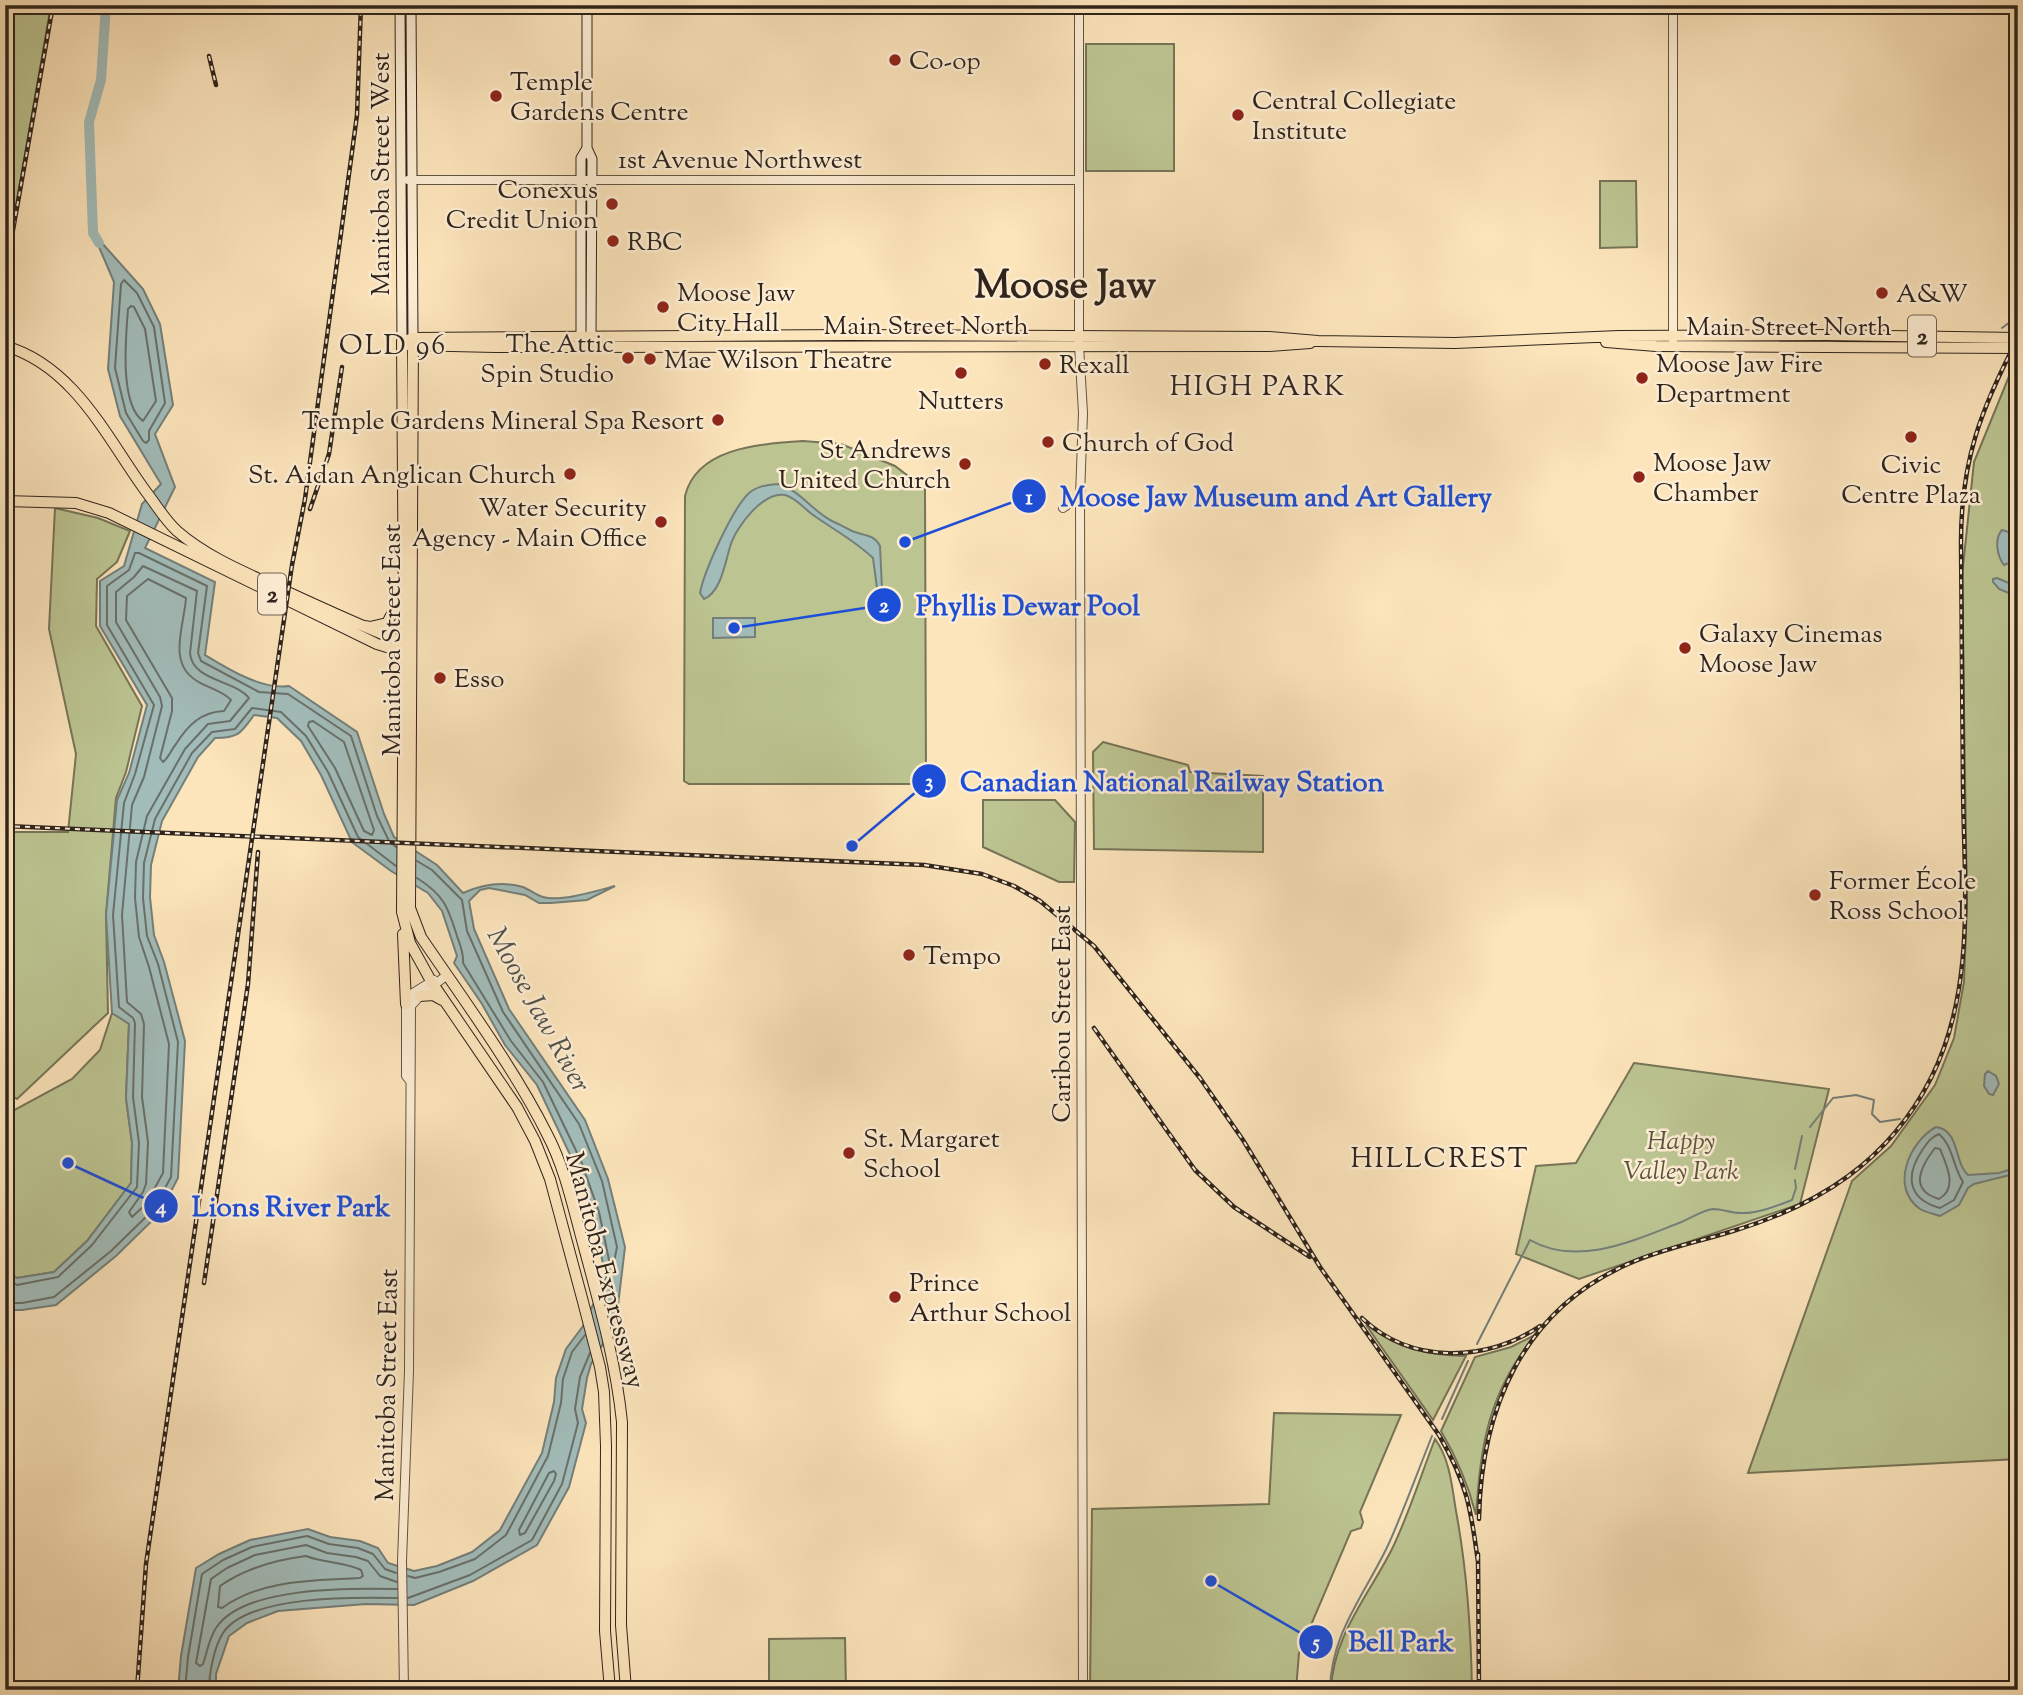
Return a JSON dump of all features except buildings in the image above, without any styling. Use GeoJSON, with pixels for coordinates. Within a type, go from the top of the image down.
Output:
{"type":"FeatureCollection","features":[{"type":"Feature","properties":{"kind":"main road","name":"Manitoba Street West"},"geometry":{"type":"LineString","coordinates":[[400,5],[402,342]]}},
{"type":"Feature","properties":{"kind":"main road","name":"Manitoba Street West"},"geometry":{"type":"LineString","coordinates":[[411,5],[413,342]]}},
{"type":"Feature","properties":{"kind":"main road"},"geometry":{"type":"LineString","coordinates":[[586,340],[587,180],[592,159],[587,148],[587,5]]}},
{"type":"Feature","properties":{"kind":"main road","name":"Main Street North"},"geometry":{"type":"LineString","coordinates":[[402,342],[1079,341],[1293,346],[1318,341],[1455,343],[1561,337],[1656,346],[1673,341],[1826,335],[2018,338]]}},
{"type":"Feature","properties":{"kind":"main road","name":"Main Street North"},"geometry":{"type":"LineString","coordinates":[[1673,341],[2018,348]]}},
{"type":"Feature","properties":{"kind":"main road","name":"Manitoba Street East"},"geometry":{"type":"LineString","coordinates":[[402,342],[406,826]]}},
{"type":"Feature","properties":{"kind":"main road","name":"Manitoba Street East"},"geometry":{"type":"LineString","coordinates":[[406,900],[406,647],[413,342]]}},
{"type":"Feature","properties":{"kind":"main road","name":"2"},"geometry":{"type":"LineString","coordinates":[[5,346],[24,354],[61,378],[85,403],[165,518],[194,545],[222,562],[406,647]]}},
{"type":"Feature","properties":{"kind":"main road","name":"2"},"geometry":{"type":"LineString","coordinates":[[5,501],[76,503],[124,519],[244,580],[388,648],[406,647]]}},
{"type":"Feature","properties":{"kind":"main road"},"geometry":{"type":"LineString","coordinates":[[356,624],[370,627],[387,623],[404,592]]}},
{"type":"Feature","properties":{"kind":"main road"},"geometry":{"type":"LineString","coordinates":[[388,648],[403,677]]}},
{"type":"Feature","properties":{"kind":"main road","name":"Manitoba Expressway"},"geometry":{"type":"LineString","coordinates":[[406,900],[402,912],[410,943],[442,1000],[517,1107],[535,1142],[550,1179],[600,1367],[605,1414],[606,1631],[610,1690]]}},
{"type":"Feature","properties":{"kind":"main road","name":"Manitoba Expressway"},"geometry":{"type":"LineString","coordinates":[[406,900],[421,937],[525,1094],[548,1136],[564,1177],[619,1390],[622,1422],[621,1625],[626,1690]]}},
{"type":"Feature","properties":{"kind":"main road"},"geometry":{"type":"LineString","coordinates":[[402,912],[405,1004]]}},
{"type":"Feature","properties":{"kind":"main road"},"geometry":{"type":"LineString","coordinates":[[420,996],[433,995],[442,1000]]}},
{"type":"Feature","properties":{"kind":"street","name":"Caribou Street East"},"geometry":{"type":"LineString","coordinates":[[1079,5],[1079,341],[1083,413],[1080,496],[1083,1690]]}},
{"type":"Feature","properties":{"kind":"street"},"geometry":{"type":"LineString","coordinates":[[1673,5],[1673,341]]}},
{"type":"Feature","properties":{"kind":"street","name":"1st Avenue Northwest"},"geometry":{"type":"LineString","coordinates":[[402,180],[1079,180]]}},
{"type":"Feature","properties":{"kind":"street"},"geometry":{"type":"LineString","coordinates":[[1063,508],[1080,496]]}},
{"type":"Feature","properties":{"kind":"street"},"geometry":{"type":"LineString","coordinates":[[405,1004],[413,993],[447,975]]}},
{"type":"Feature","properties":{"kind":"street"},"geometry":{"type":"LineString","coordinates":[[420,996],[432,984]]}},
{"type":"Feature","properties":{"kind":"street","name":"Manitoba Street East"},"geometry":{"type":"LineString","coordinates":[[404,1690],[402,1561],[409,1371],[411,1006],[420,996]]}},
{"type":"Feature","properties":{"kind":"street","name":"Manitoba Street East"},"geometry":{"type":"LineString","coordinates":[[405,1004],[406,1076],[410,1081]]}},
{"type":"Feature","properties":{"kind":"green space"},"geometry":{"type":"Polygon","coordinates":[[[5,5],[51,5],[5,269],[5,5]]]}},
{"type":"Feature","properties":{"kind":"green space"},"geometry":{"type":"Polygon","coordinates":[[[1086,44],[1174,44],[1174,171],[1086,171],[1086,44]]]}},
{"type":"Feature","properties":{"kind":"green space"},"geometry":{"type":"Polygon","coordinates":[[[1600,181],[1636,181],[1637,247],[1600,248],[1600,181]]]}},
{"type":"Feature","properties":{"kind":"green space"},"geometry":{"type":"Polygon","coordinates":[[[2018,366],[2018,1459],[1748,1473],[1852,1181],[1891,1146],[1935,1085],[1954,1038],[1964,982],[1967,905],[1962,576],[1974,462],[2012,369],[2018,366]]]}},
{"type":"Feature","properties":{"kind":"green space"},"geometry":{"type":"Polygon","coordinates":[[[803,441],[841,444],[895,466],[925,489],[926,779],[921,784],[689,784],[684,781],[685,496],[692,480],[703,467],[717,458],[750,447],[803,441]]]}},
{"type":"Feature","properties":{"kind":"green space"},"geometry":{"type":"Polygon","coordinates":[[[55,508],[98,518],[130,531],[117,562],[97,579],[96,626],[142,706],[126,772],[116,798],[106,915],[108,1013],[17,1099],[5,1091],[5,832],[68,832],[76,754],[49,629],[55,508]]]}},
{"type":"Feature","properties":{"kind":"green space"},"geometry":{"type":"Polygon","coordinates":[[[1103,742],[1188,765],[1190,772],[1263,776],[1263,852],[1094,849],[1093,752],[1103,742]]]}},
{"type":"Feature","properties":{"kind":"green space"},"geometry":{"type":"Polygon","coordinates":[[[983,800],[1055,800],[1075,822],[1074,882],[1059,882],[983,847],[983,800]]]}},
{"type":"Feature","properties":{"kind":"green space"},"geometry":{"type":"Polygon","coordinates":[[[112,1013],[129,1023],[126,1098],[132,1143],[131,1183],[87,1241],[54,1272],[17,1278],[5,1270],[5,1115],[72,1079],[100,1050],[112,1013]]]}},
{"type":"Feature","properties":{"kind":"green space","name":"Happy Valley Park"},"geometry":{"type":"Polygon","coordinates":[[[1634,1063],[1829,1089],[1800,1204],[1579,1279],[1516,1254],[1536,1166],[1576,1163],[1634,1063]]]}},
{"type":"Feature","properties":{"kind":"green space"},"geometry":{"type":"Polygon","coordinates":[[[1366,1325],[1413,1349],[1466,1356],[1433,1420],[1366,1325]]]}},
{"type":"Feature","properties":{"kind":"green space"},"geometry":{"type":"Polygon","coordinates":[[[1535,1335],[1507,1378],[1490,1420],[1484,1442],[1476,1515],[1462,1471],[1441,1431],[1475,1357],[1511,1347],[1535,1335]]]}},
{"type":"Feature","properties":{"kind":"green space"},"geometry":{"type":"Polygon","coordinates":[[[1274,1413],[1401,1415],[1360,1512],[1363,1522],[1361,1528],[1351,1531],[1299,1653],[1296,1690],[1090,1690],[1092,1509],[1269,1504],[1274,1413]]]}},
{"type":"Feature","properties":{"kind":"green space"},"geometry":{"type":"Polygon","coordinates":[[[1435,1439],[1450,1473],[1460,1533],[1468,1600],[1472,1690],[1331,1690],[1333,1670],[1345,1633],[1398,1536],[1435,1439]]]}},
{"type":"Feature","properties":{"kind":"green space"},"geometry":{"type":"Polygon","coordinates":[[[845,1638],[846,1690],[769,1690],[769,1639],[845,1638]]]}},
{"type":"Feature","properties":{"kind":"water"},"geometry":{"type":"Polygon","coordinates":[[[93,233],[143,289],[160,324],[173,405],[155,434],[175,487],[145,548],[215,582],[205,655],[257,682],[289,686],[357,732],[394,837],[437,865],[463,893],[478,887],[508,884],[523,887],[543,897],[559,898],[615,886],[587,900],[539,903],[525,895],[489,888],[480,890],[469,901],[474,929],[509,1009],[585,1120],[608,1179],[625,1247],[616,1322],[591,1364],[587,1378],[582,1409],[586,1423],[569,1487],[537,1545],[473,1581],[414,1605],[366,1604],[278,1611],[247,1623],[229,1636],[216,1674],[216,1690],[178,1690],[196,1568],[250,1540],[308,1529],[378,1548],[388,1563],[414,1571],[437,1566],[472,1552],[500,1530],[542,1453],[554,1402],[556,1378],[566,1349],[583,1326],[606,1277],[592,1214],[574,1163],[537,1085],[505,1045],[482,1004],[454,963],[457,956],[442,911],[428,893],[391,871],[352,842],[321,775],[301,741],[277,718],[254,715],[239,733],[215,738],[198,757],[162,821],[151,865],[150,897],[154,935],[185,1041],[178,1178],[159,1214],[116,1256],[56,1305],[5,1310],[5,1270],[17,1278],[54,1272],[87,1241],[131,1183],[132,1143],[126,1098],[129,1024],[112,1013],[106,915],[117,800],[129,773],[147,705],[100,626],[100,581],[124,566],[142,504],[161,484],[120,416],[108,369],[114,282],[93,233]]]}},
{"type":"Feature","properties":{"kind":"water"},"geometry":{"type":"Polygon","coordinates":[[[778,484],[793,491],[832,521],[878,542],[882,589],[889,615],[885,616],[877,588],[873,558],[785,495],[768,499],[751,512],[733,539],[715,590],[704,599],[700,593],[707,571],[734,513],[751,491],[778,484]]]}},
{"type":"Feature","properties":{"kind":"water"},"geometry":{"type":"Polygon","coordinates":[[[2002,530],[2012,533],[2015,547],[2009,563],[2004,565],[1997,548],[2002,530]]]}},
{"type":"Feature","properties":{"kind":"water"},"geometry":{"type":"Polygon","coordinates":[[[1997,578],[2018,591],[2018,597],[1999,589],[1993,582],[1993,579],[1997,578]]]}},
{"type":"Feature","properties":{"kind":"water"},"geometry":{"type":"Polygon","coordinates":[[[713,618],[755,618],[755,637],[713,638],[713,618]]]}},
{"type":"Feature","properties":{"kind":"water"},"geometry":{"type":"Polygon","coordinates":[[[1988,1071],[1996,1076],[1999,1084],[1993,1095],[1989,1094],[1984,1086],[1985,1074],[1988,1071]]]}},
{"type":"Feature","properties":{"kind":"water"},"geometry":{"type":"Polygon","coordinates":[[[1936,1127],[1944,1129],[1953,1140],[1960,1163],[1968,1175],[1999,1173],[2018,1167],[2018,1173],[1974,1184],[1968,1188],[1959,1205],[1940,1216],[1920,1209],[1911,1200],[1906,1189],[1907,1165],[1918,1143],[1936,1127]]]}},
{"type":"Feature","properties":{"kind":"waterway"},"geometry":{"type":"LineString","coordinates":[[99,243],[93,233],[89,122],[101,80],[106,5]]}},
{"type":"Feature","properties":{"kind":"waterway"},"geometry":{"type":"LineString","coordinates":[[2016,24],[2017,5]]}},
{"type":"Feature","properties":{"kind":"waterway"},"geometry":{"type":"LineString","coordinates":[[2016,36],[2016,187]]}},
{"type":"Feature","properties":{"kind":"waterway"},"geometry":{"type":"LineString","coordinates":[[2002,328],[2014,319]]}},
{"type":"Feature","properties":{"kind":"waterway"},"geometry":{"type":"LineString","coordinates":[[1810,1127],[1833,1098],[1856,1095],[1874,1100],[1872,1114],[1880,1122],[1900,1119]]}},
{"type":"Feature","properties":{"kind":"waterway"},"geometry":{"type":"LineString","coordinates":[[1795,1169],[1802,1136]]}},
{"type":"Feature","properties":{"kind":"waterway"},"geometry":{"type":"LineString","coordinates":[[1477,1344],[1530,1240],[1548,1248],[1567,1251],[1605,1248],[1643,1237],[1709,1210],[1747,1213],[1773,1207],[1792,1200],[1796,1188],[1795,1180]]}},
{"type":"Feature","properties":{"kind":"waterway"},"geometry":{"type":"LineString","coordinates":[[1442,1419],[1468,1361]]}},
{"type":"Feature","properties":{"kind":"waterway"},"geometry":{"type":"LineString","coordinates":[[1330,1690],[1332,1669],[1343,1630],[1390,1541],[1432,1436]]}},
{"type":"Feature","properties":{"kind":"railway"},"geometry":{"type":"LineString","coordinates":[[5,275],[53,5]]}},
{"type":"Feature","properties":{"kind":"railway"},"geometry":{"type":"LineString","coordinates":[[137,1690],[146,1564],[292,565],[305,499],[357,115],[361,5]]}},
{"type":"Feature","properties":{"kind":"railway"},"geometry":{"type":"LineString","coordinates":[[209,56],[216,85]]}},
{"type":"Feature","properties":{"kind":"railway"},"geometry":{"type":"LineString","coordinates":[[1479,1519],[1488,1440],[1499,1403],[1514,1368],[1535,1337],[1560,1308],[1591,1284],[1628,1264],[1764,1220],[1822,1193],[1873,1156],[1914,1107],[1931,1078],[1955,1009],[1964,936],[1961,542],[1965,486],[1969,460],[1984,412],[2018,338]]}},
{"type":"Feature","properties":{"kind":"railway"},"geometry":{"type":"LineString","coordinates":[[310,509],[329,454],[342,367]]}},
{"type":"Feature","properties":{"kind":"railway"},"geometry":{"type":"LineString","coordinates":[[5,826],[924,865],[982,874],[1014,886],[1040,901],[1094,946],[1200,1078],[1243,1140],[1320,1267],[1439,1435],[1462,1482],[1478,1562]]}},
{"type":"Feature","properties":{"kind":"railway"},"geometry":{"type":"LineString","coordinates":[[204,1283],[248,984],[258,852]]}},
{"type":"Feature","properties":{"kind":"railway"},"geometry":{"type":"LineString","coordinates":[[1094,1028],[1195,1170],[1234,1207],[1310,1257]]}},
{"type":"Feature","properties":{"kind":"railway"},"geometry":{"type":"LineString","coordinates":[[1362,1318],[1403,1344],[1426,1351],[1450,1353],[1497,1347],[1540,1326]]}},
{"type":"Feature","properties":{"kind":"railway"},"geometry":{"type":"LineString","coordinates":[[1478,1554],[1479,1690]]}},
{"type":"Feature","properties":{"kind":"place","name":"Co-op"},"geometry":{"type":"Point","coordinates":[895,60]}},
{"type":"Feature","properties":{"kind":"place","name":"Temple Gardens Centre"},"geometry":{"type":"Point","coordinates":[496,96]}},
{"type":"Feature","properties":{"kind":"place","name":"Central Collegiate Institute"},"geometry":{"type":"Point","coordinates":[1238,115]}},
{"type":"Feature","properties":{"kind":"place","name":"Conexus Credit Union"},"geometry":{"type":"Point","coordinates":[612,204]}},
{"type":"Feature","properties":{"kind":"place","name":"RBC"},"geometry":{"type":"Point","coordinates":[613,241]}},
{"type":"Feature","properties":{"kind":"place","name":"A&W"},"geometry":{"type":"Point","coordinates":[1882,293]}},
{"type":"Feature","properties":{"kind":"place","name":"Moose Jaw City Hall"},"geometry":{"type":"Point","coordinates":[663,307]}},
{"type":"Feature","properties":{"kind":"place","name":"The Attic Spin Studio"},"geometry":{"type":"Point","coordinates":[628,358]}},
{"type":"Feature","properties":{"kind":"place","name":"Mae Wilson Theatre"},"geometry":{"type":"Point","coordinates":[650,359]}},
{"type":"Feature","properties":{"kind":"place","name":"Rexall"},"geometry":{"type":"Point","coordinates":[1045,364]}},
{"type":"Feature","properties":{"kind":"place","name":"Nutters"},"geometry":{"type":"Point","coordinates":[961,373]}},
{"type":"Feature","properties":{"kind":"place","name":"Moose Jaw Fire Department"},"geometry":{"type":"Point","coordinates":[1642,378]}},
{"type":"Feature","properties":{"kind":"place","name":"Temple Gardens Mineral Spa Resort"},"geometry":{"type":"Point","coordinates":[718,420]}},
{"type":"Feature","properties":{"kind":"place","name":"Civic Centre Plaza"},"geometry":{"type":"Point","coordinates":[1911,437]}},
{"type":"Feature","properties":{"kind":"place","name":"Church of God"},"geometry":{"type":"Point","coordinates":[1048,442]}},
{"type":"Feature","properties":{"kind":"place","name":"St Andrews United Church"},"geometry":{"type":"Point","coordinates":[965,464]}},
{"type":"Feature","properties":{"kind":"place","name":"St. Aidan Anglican Church"},"geometry":{"type":"Point","coordinates":[570,474]}},
{"type":"Feature","properties":{"kind":"place","name":"Moose Jaw Chamber"},"geometry":{"type":"Point","coordinates":[1639,477]}},
{"type":"Feature","properties":{"kind":"place","name":"Water Security Agency - Main Office"},"geometry":{"type":"Point","coordinates":[661,522]}},
{"type":"Feature","properties":{"kind":"place","name":"Moose Jaw Museum and Art Gallery"},"geometry":{"type":"Point","coordinates":[905,542]}},
{"type":"Feature","properties":{"kind":"place","name":"Phyllis Dewar Pool"},"geometry":{"type":"Point","coordinates":[734,628]}},
{"type":"Feature","properties":{"kind":"place","name":"Galaxy Cinemas Moose Jaw"},"geometry":{"type":"Point","coordinates":[1685,648]}},
{"type":"Feature","properties":{"kind":"place","name":"Esso"},"geometry":{"type":"Point","coordinates":[440,678]}},
{"type":"Feature","properties":{"kind":"place","name":"Canadian National Railway Station"},"geometry":{"type":"Point","coordinates":[852,846]}},
{"type":"Feature","properties":{"kind":"place","name":"Former École Ross School"},"geometry":{"type":"Point","coordinates":[1815,895]}},
{"type":"Feature","properties":{"kind":"place","name":"Tempo"},"geometry":{"type":"Point","coordinates":[909,955]}},
{"type":"Feature","properties":{"kind":"place","name":"St. Margaret School"},"geometry":{"type":"Point","coordinates":[849,1153]}},
{"type":"Feature","properties":{"kind":"place","name":"Lions River Park"},"geometry":{"type":"Point","coordinates":[68,1163]}},
{"type":"Feature","properties":{"kind":"place","name":"Prince Arthur School"},"geometry":{"type":"Point","coordinates":[895,1297]}},
{"type":"Feature","properties":{"kind":"place","name":"Bell Park"},"geometry":{"type":"Point","coordinates":[1211,1581]}},
{"type":"Feature","properties":{"kind":"district","name":"Moose Jaw"},"geometry":{"type":"Point","coordinates":[1065,283]}},
{"type":"Feature","properties":{"kind":"district","name":"OLD 96"},"geometry":{"type":"Point","coordinates":[393,344]}},
{"type":"Feature","properties":{"kind":"district","name":"HIGH PARK"},"geometry":{"type":"Point","coordinates":[1258,385]}},
{"type":"Feature","properties":{"kind":"district","name":"HILLCREST"},"geometry":{"type":"Point","coordinates":[1440,1157]}},
{"type":"Feature","properties":{"kind":"water label","name":"Moose Jaw River"},"geometry":{"type":"Point","coordinates":[540,1009]}}]}
